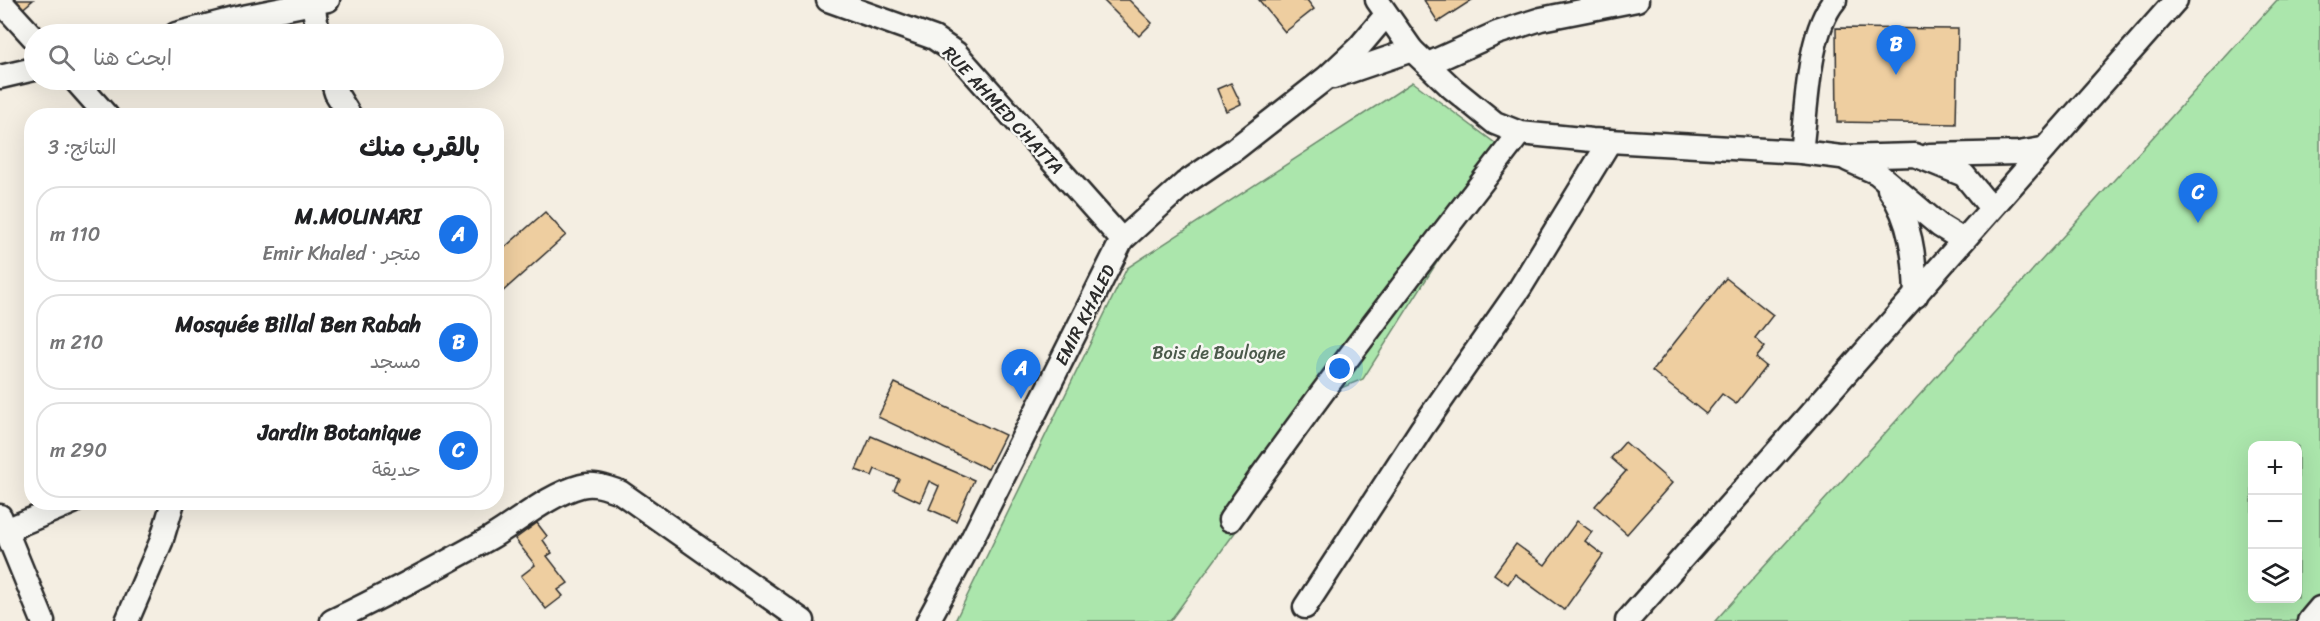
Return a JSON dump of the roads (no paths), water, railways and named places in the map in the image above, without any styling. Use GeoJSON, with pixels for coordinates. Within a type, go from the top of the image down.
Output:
{"type":"FeatureCollection","features":[{"type":"Feature","properties":{"kind":"street","name":"RUE AHMED CHATTA"},"geometry":{"type":"LineString","coordinates":[[828,0],[934,38],[956,53],[1122,240]]}},
{"type":"Feature","properties":{"kind":"street"},"geometry":{"type":"LineString","coordinates":[[1326,78],[1420,57],[1541,19],[1636,0]]}},
{"type":"Feature","properties":{"kind":"street"},"geometry":{"type":"LineString","coordinates":[[1802,152],[1818,32],[1835,0]]}},
{"type":"Feature","properties":{"kind":"street"},"geometry":{"type":"LineString","coordinates":[[1627,621],[2176,0]]}},
{"type":"Feature","properties":{"kind":"street"},"geometry":{"type":"LineString","coordinates":[[215,24],[321,2],[319,24]]}},
{"type":"Feature","properties":{"kind":"street"},"geometry":{"type":"LineString","coordinates":[[12,6],[24,24]]}},
{"type":"Feature","properties":{"kind":"street"},"geometry":{"type":"LineString","coordinates":[[1326,78],[1359,47],[1382,8],[1420,57],[1484,115],[1501,126],[1520,133],[1610,141],[1802,152],[1841,157],[2009,153],[2042,149]]}},
{"type":"Feature","properties":{"kind":"street"},"geometry":{"type":"LineString","coordinates":[[0,77],[24,71]]}},
{"type":"Feature","properties":{"kind":"street","name":"EMIR KHALED"},"geometry":{"type":"LineString","coordinates":[[928,621],[965,553],[1122,240],[1185,183],[1234,149],[1326,78]]}},
{"type":"Feature","properties":{"kind":"street"},"geometry":{"type":"LineString","coordinates":[[84,90],[99,108]]}},
{"type":"Feature","properties":{"kind":"street"},"geometry":{"type":"LineString","coordinates":[[335,90],[345,108]]}},
{"type":"Feature","properties":{"kind":"street"},"geometry":{"type":"LineString","coordinates":[[1230,520],[1400,288],[1520,133]]}},
{"type":"Feature","properties":{"kind":"street"},"geometry":{"type":"LineString","coordinates":[[1305,607],[1422,428],[1520,288],[1610,141]]}},
{"type":"Feature","properties":{"kind":"street"},"geometry":{"type":"LineString","coordinates":[[1915,155],[1964,175],[1991,207]]}},
{"type":"Feature","properties":{"kind":"street"},"geometry":{"type":"LineString","coordinates":[[1841,157],[1877,173],[1940,226],[1963,240]]}},
{"type":"Feature","properties":{"kind":"street"},"geometry":{"type":"LineString","coordinates":[[1877,173],[1894,197],[1906,224],[1915,267],[1916,296]]}},
{"type":"Feature","properties":{"kind":"street"},"geometry":{"type":"LineString","coordinates":[[333,621],[392,592],[491,537],[563,492],[583,485],[599,485],[620,492],[803,621]]}},
{"type":"Feature","properties":{"kind":"street"},"geometry":{"type":"LineString","coordinates":[[43,621],[3,523],[46,510]]}},
{"type":"Feature","properties":{"kind":"street"},"geometry":{"type":"LineString","coordinates":[[127,621],[161,542],[171,510]]}},
{"type":"Feature","properties":{"kind":"street"},"geometry":{"type":"LineString","coordinates":[[2309,621],[2320,608]]}},
{"type":"Feature","properties":{"kind":"place","name":"Mosquée Billal Ben Rabah"},"geometry":{"type":"Point","coordinates":[1896,75]}},
{"type":"Feature","properties":{"kind":"place","name":"Jardin Botanique"},"geometry":{"type":"Point","coordinates":[2198,223]}},
{"type":"Feature","properties":{"kind":"place","name":"M.MOLINARI"},"geometry":{"type":"Point","coordinates":[1021,399]}},
{"type":"Feature","properties":{"kind":"park label","name":"Bois de Boulogne"},"geometry":{"type":"Point","coordinates":[1219,353]}}]}
